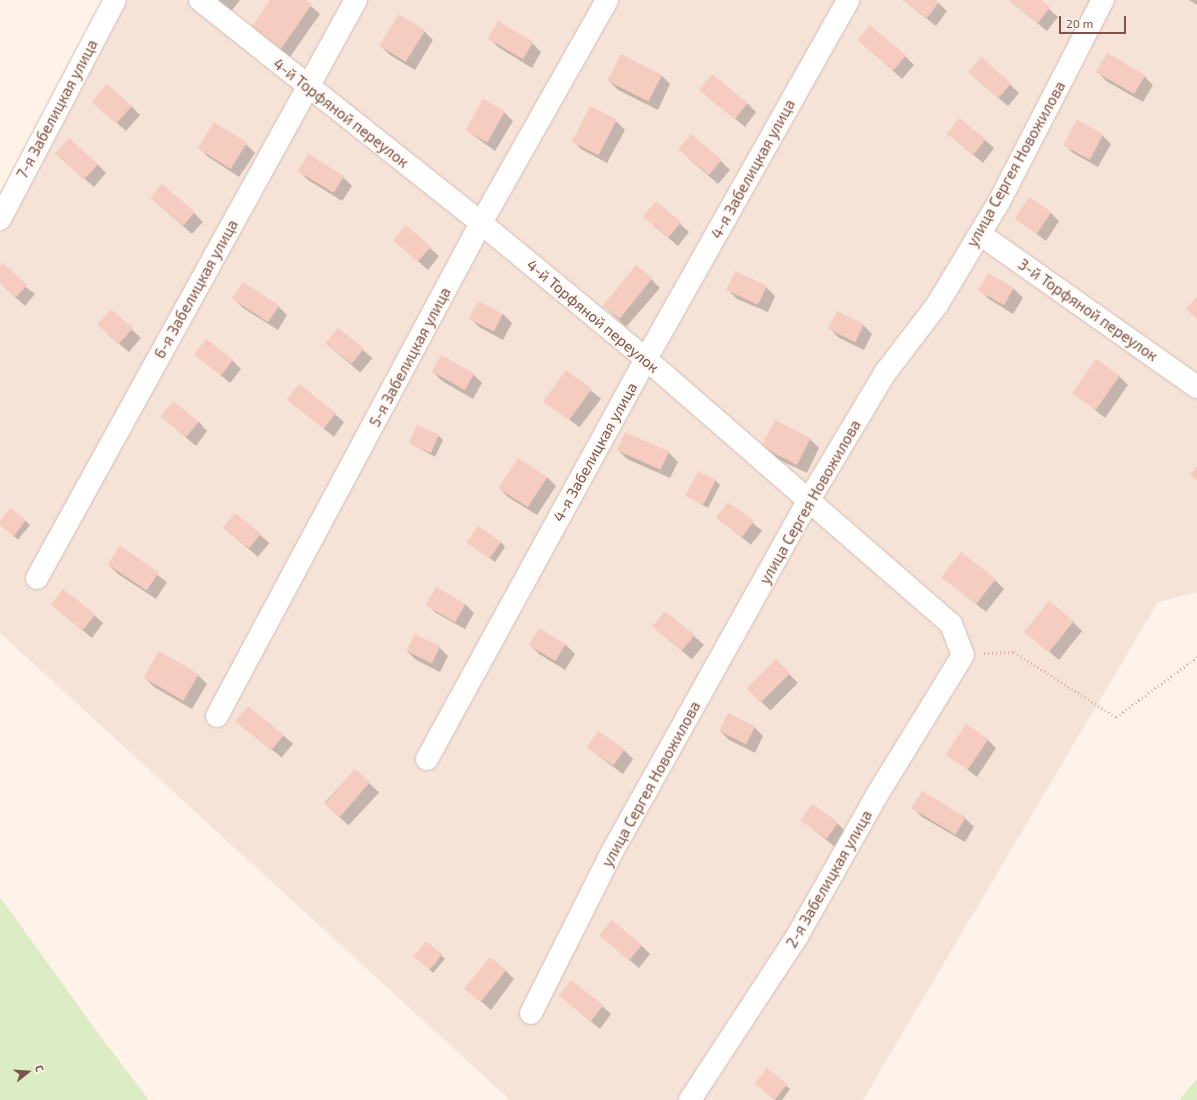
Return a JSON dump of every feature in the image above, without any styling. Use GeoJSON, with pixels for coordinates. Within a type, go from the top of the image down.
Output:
{"type":"FeatureCollection","features":[{"type":"Feature","properties":{"kind":"street","name":"7-я Забелицкая улица"},"geometry":{"type":"LineString","coordinates":[[0,218],[115,0]]}},
{"type":"Feature","properties":{"kind":"street","name":"4-й Торфяной переулок"},"geometry":{"type":"LineString","coordinates":[[200,0],[481,223],[646,359],[951,624],[963,654]]}},
{"type":"Feature","properties":{"kind":"street","name":"6-я Забелицкая улица"},"geometry":{"type":"LineString","coordinates":[[37,578],[307,86],[356,0]]}},
{"type":"Feature","properties":{"kind":"street","name":"5-я Забелицкая улица"},"geometry":{"type":"LineString","coordinates":[[217,716],[481,223],[607,0]]}},
{"type":"Feature","properties":{"kind":"street","name":"4-я Забелицкая улица"},"geometry":{"type":"LineString","coordinates":[[427,759],[646,359],[848,0]]}},
{"type":"Feature","properties":{"kind":"street","name":"улица Сергея Новожилова"},"geometry":{"type":"LineString","coordinates":[[531,1013],[612,852],[810,500],[885,373],[937,304],[1000,200],[1103,0]]}},
{"type":"Feature","properties":{"kind":"street","name":"3-й Торфяной переулок"},"geometry":{"type":"LineString","coordinates":[[980,234],[1197,387]]}},
{"type":"Feature","properties":{"kind":"street","name":"2-я Забелицкая улица"},"geometry":{"type":"LineString","coordinates":[[690,1100],[796,938],[877,795],[963,654]]}},
{"type":"Feature","properties":{"kind":"path"},"geometry":{"type":"LineString","coordinates":[[963,654],[1014,652],[1116,717],[1197,657]]}},
{"type":"Feature","properties":{"kind":"shaded area"},"geometry":{"type":"Polygon","coordinates":[[[127,0],[1197,0],[1197,592],[1158,602],[863,1100],[510,1100],[0,633],[0,233],[127,0]]]}},
{"type":"Feature","properties":{"kind":"green space"},"geometry":{"type":"Polygon","coordinates":[[[0,897],[98,1033],[149,1100],[0,1100],[0,897]]]}},
{"type":"Feature","properties":{"kind":"green space"},"geometry":{"type":"Polygon","coordinates":[[[1197,1079],[1197,1100],[1179,1100],[1197,1079]]]}},
{"type":"Feature","properties":{"kind":"building"},"geometry":{"type":"Polygon","coordinates":[[[270,0],[306,0],[312,4],[281,49],[251,28],[270,0]]]}},
{"type":"Feature","properties":{"kind":"building"},"geometry":{"type":"Polygon","coordinates":[[[903,0],[936,0],[939,2],[927,18],[903,0]]]}},
{"type":"Feature","properties":{"kind":"building"},"geometry":{"type":"Polygon","coordinates":[[[1008,0],[1041,0],[1050,7],[1038,23],[1008,0]]]}},
{"type":"Feature","properties":{"kind":"building"},"geometry":{"type":"Polygon","coordinates":[[[399,14],[425,30],[406,62],[379,45],[399,14]]]}},
{"type":"Feature","properties":{"kind":"building"},"geometry":{"type":"Polygon","coordinates":[[[498,21],[533,42],[523,59],[488,38],[498,21]]]}},
{"type":"Feature","properties":{"kind":"building"},"geometry":{"type":"Polygon","coordinates":[[[870,25],[906,55],[893,71],[857,40],[870,25]]]}},
{"type":"Feature","properties":{"kind":"building"},"geometry":{"type":"Polygon","coordinates":[[[1107,53],[1145,75],[1134,94],[1096,72],[1107,53]]]}},
{"type":"Feature","properties":{"kind":"building"},"geometry":{"type":"Polygon","coordinates":[[[621,54],[662,75],[648,102],[607,81],[621,54]]]}},
{"type":"Feature","properties":{"kind":"building"},"geometry":{"type":"Polygon","coordinates":[[[981,57],[1011,83],[998,98],[968,72],[981,57]]]}},
{"type":"Feature","properties":{"kind":"building"},"geometry":{"type":"Polygon","coordinates":[[[712,74],[748,103],[735,119],[699,90],[712,74]]]}},
{"type":"Feature","properties":{"kind":"building"},"geometry":{"type":"Polygon","coordinates":[[[107,84],[132,106],[116,124],[91,102],[107,84]]]}},
{"type":"Feature","properties":{"kind":"building"},"geometry":{"type":"Polygon","coordinates":[[[483,99],[505,111],[487,143],[466,130],[483,99]]]}},
{"type":"Feature","properties":{"kind":"building"},"geometry":{"type":"Polygon","coordinates":[[[590,106],[617,120],[599,155],[572,142],[590,106]]]}},
{"type":"Feature","properties":{"kind":"building"},"geometry":{"type":"Polygon","coordinates":[[[959,118],[986,139],[973,155],[947,134],[959,118]]]}},
{"type":"Feature","properties":{"kind":"building"},"geometry":{"type":"Polygon","coordinates":[[[1077,120],[1103,134],[1090,160],[1063,146],[1077,120]]]}},
{"type":"Feature","properties":{"kind":"building"},"geometry":{"type":"Polygon","coordinates":[[[214,122],[247,143],[231,169],[198,148],[214,122]]]}},
{"type":"Feature","properties":{"kind":"building"},"geometry":{"type":"Polygon","coordinates":[[[691,134],[722,160],[709,175],[678,149],[691,134]]]}},
{"type":"Feature","properties":{"kind":"building"},"geometry":{"type":"Polygon","coordinates":[[[69,138],[98,164],[84,180],[55,154],[69,138]]]}},
{"type":"Feature","properties":{"kind":"building"},"geometry":{"type":"Polygon","coordinates":[[[308,154],[344,176],[334,193],[298,171],[308,154]]]}},
{"type":"Feature","properties":{"kind":"building"},"geometry":{"type":"Polygon","coordinates":[[[162,184],[195,212],[183,225],[150,198],[162,184]]]}},
{"type":"Feature","properties":{"kind":"building"},"geometry":{"type":"Polygon","coordinates":[[[1029,197],[1051,212],[1037,234],[1014,219],[1029,197]]]}},
{"type":"Feature","properties":{"kind":"building"},"geometry":{"type":"Polygon","coordinates":[[[656,201],[681,222],[668,238],[643,216],[656,201]]]}},
{"type":"Feature","properties":{"kind":"building"},"geometry":{"type":"Polygon","coordinates":[[[406,225],[431,247],[418,262],[393,240],[406,225]]]}},
{"type":"Feature","properties":{"kind":"building"},"geometry":{"type":"Polygon","coordinates":[[[3,263],[27,285],[16,297],[0,283],[0,266],[3,263]]]}},
{"type":"Feature","properties":{"kind":"building"},"geometry":{"type":"Polygon","coordinates":[[[636,265],[652,278],[620,319],[603,305],[636,265]]]}},
{"type":"Feature","properties":{"kind":"building"},"geometry":{"type":"Polygon","coordinates":[[[735,271],[767,286],[758,305],[726,290],[735,271]]]}},
{"type":"Feature","properties":{"kind":"building"},"geometry":{"type":"Polygon","coordinates":[[[988,273],[1014,288],[1004,305],[978,290],[988,273]]]}},
{"type":"Feature","properties":{"kind":"building"},"geometry":{"type":"Polygon","coordinates":[[[243,282],[279,305],[268,322],[232,299],[243,282]]]}},
{"type":"Feature","properties":{"kind":"building"},"geometry":{"type":"Polygon","coordinates":[[[1197,296],[1197,319],[1186,309],[1197,296]]]}},
{"type":"Feature","properties":{"kind":"building"},"geometry":{"type":"Polygon","coordinates":[[[478,301],[503,314],[494,332],[469,319],[478,301]]]}},
{"type":"Feature","properties":{"kind":"building"},"geometry":{"type":"Polygon","coordinates":[[[111,309],[133,328],[119,344],[97,325],[111,309]]]}},
{"type":"Feature","properties":{"kind":"building"},"geometry":{"type":"Polygon","coordinates":[[[837,311],[864,324],[855,342],[828,329],[837,311]]]}},
{"type":"Feature","properties":{"kind":"building"},"geometry":{"type":"Polygon","coordinates":[[[338,328],[364,348],[352,364],[326,344],[338,328]]]}},
{"type":"Feature","properties":{"kind":"building"},"geometry":{"type":"Polygon","coordinates":[[[206,339],[233,359],[221,375],[194,355],[206,339]]]}},
{"type":"Feature","properties":{"kind":"building"},"geometry":{"type":"Polygon","coordinates":[[[441,355],[474,373],[465,390],[432,372],[441,355]]]}},
{"type":"Feature","properties":{"kind":"building"},"geometry":{"type":"Polygon","coordinates":[[[1096,359],[1120,376],[1096,410],[1072,393],[1096,359]]]}},
{"type":"Feature","properties":{"kind":"building"},"geometry":{"type":"Polygon","coordinates":[[[566,370],[592,389],[569,420],[543,402],[566,370]]]}},
{"type":"Feature","properties":{"kind":"building"},"geometry":{"type":"Polygon","coordinates":[[[299,384],[336,413],[324,429],[287,400],[299,384]]]}},
{"type":"Feature","properties":{"kind":"building"},"geometry":{"type":"Polygon","coordinates":[[[173,401],[199,422],[186,437],[160,417],[173,401]]]}},
{"type":"Feature","properties":{"kind":"building"},"geometry":{"type":"Polygon","coordinates":[[[775,420],[811,438],[797,465],[761,447],[775,420]]]}},
{"type":"Feature","properties":{"kind":"building"},"geometry":{"type":"Polygon","coordinates":[[[417,425],[439,435],[431,453],[409,443],[417,425]]]}},
{"type":"Feature","properties":{"kind":"building"},"geometry":{"type":"Polygon","coordinates":[[[625,432],[669,452],[661,470],[617,450],[625,432]]]}},
{"type":"Feature","properties":{"kind":"building"},"geometry":{"type":"Polygon","coordinates":[[[518,458],[547,477],[528,507],[498,488],[518,458]]]}},
{"type":"Feature","properties":{"kind":"building"},"geometry":{"type":"Polygon","coordinates":[[[1197,466],[1197,481],[1190,475],[1197,466]]]}},
{"type":"Feature","properties":{"kind":"building"},"geometry":{"type":"Polygon","coordinates":[[[698,471],[716,480],[703,505],[685,496],[698,471]]]}},
{"type":"Feature","properties":{"kind":"building"},"geometry":{"type":"Polygon","coordinates":[[[728,502],[754,521],[742,537],[716,518],[728,502]]]}},
{"type":"Feature","properties":{"kind":"building"},"geometry":{"type":"Polygon","coordinates":[[[10,508],[26,520],[14,536],[0,526],[0,521],[10,508]]]}},
{"type":"Feature","properties":{"kind":"building"},"geometry":{"type":"Polygon","coordinates":[[[235,513],[261,533],[249,548],[223,528],[235,513]]]}},
{"type":"Feature","properties":{"kind":"building"},"geometry":{"type":"Polygon","coordinates":[[[478,526],[501,542],[489,558],[467,542],[478,526]]]}},
{"type":"Feature","properties":{"kind":"building"},"geometry":{"type":"Polygon","coordinates":[[[120,546],[159,572],[147,591],[108,564],[120,546]]]}},
{"type":"Feature","properties":{"kind":"building"},"geometry":{"type":"Polygon","coordinates":[[[961,552],[996,579],[976,604],[941,577],[961,552]]]}},
{"type":"Feature","properties":{"kind":"building"},"geometry":{"type":"Polygon","coordinates":[[[436,587],[465,604],[455,622],[426,605],[436,587]]]}},
{"type":"Feature","properties":{"kind":"building"},"geometry":{"type":"Polygon","coordinates":[[[63,589],[95,614],[83,630],[51,605],[63,589]]]}},
{"type":"Feature","properties":{"kind":"building"},"geometry":{"type":"Polygon","coordinates":[[[1049,601],[1074,621],[1049,652],[1024,632],[1049,601]]]}},
{"type":"Feature","properties":{"kind":"building"},"geometry":{"type":"Polygon","coordinates":[[[665,611],[695,635],[682,650],[652,627],[665,611]]]}},
{"type":"Feature","properties":{"kind":"building"},"geometry":{"type":"Polygon","coordinates":[[[539,628],[566,644],[555,661],[529,645],[539,628]]]}},
{"type":"Feature","properties":{"kind":"building"},"geometry":{"type":"Polygon","coordinates":[[[415,634],[440,646],[432,663],[407,651],[415,634]]]}},
{"type":"Feature","properties":{"kind":"building"},"geometry":{"type":"Polygon","coordinates":[[[159,651],[199,674],[183,701],[144,678],[159,651]]]}},
{"type":"Feature","properties":{"kind":"building"},"geometry":{"type":"Polygon","coordinates":[[[776,659],[790,673],[760,703],[746,689],[776,659]]]}},
{"type":"Feature","properties":{"kind":"building"},"geometry":{"type":"Polygon","coordinates":[[[248,706],[284,735],[271,750],[235,722],[248,706]]]}},
{"type":"Feature","properties":{"kind":"building"},"geometry":{"type":"Polygon","coordinates":[[[728,713],[755,726],[746,744],[719,731],[728,713]]]}},
{"type":"Feature","properties":{"kind":"building"},"geometry":{"type":"Polygon","coordinates":[[[966,724],[988,739],[968,770],[945,755],[966,724]]]}},
{"type":"Feature","properties":{"kind":"building"},"geometry":{"type":"Polygon","coordinates":[[[598,731],[625,749],[613,765],[587,748],[598,731]]]}},
{"type":"Feature","properties":{"kind":"building"},"geometry":{"type":"Polygon","coordinates":[[[355,769],[370,782],[340,817],[325,804],[355,769]]]}},
{"type":"Feature","properties":{"kind":"building"},"geometry":{"type":"Polygon","coordinates":[[[922,791],[966,817],[955,834],[912,808],[922,791]]]}},
{"type":"Feature","properties":{"kind":"building"},"geometry":{"type":"Polygon","coordinates":[[[812,804],[838,822],[827,839],[801,820],[812,804]]]}},
{"type":"Feature","properties":{"kind":"building"},"geometry":{"type":"Polygon","coordinates":[[[612,920],[642,945],[629,960],[599,935],[612,920]]]}},
{"type":"Feature","properties":{"kind":"building"},"geometry":{"type":"Polygon","coordinates":[[[426,941],[442,954],[430,970],[413,957],[426,941]]]}},
{"type":"Feature","properties":{"kind":"building"},"geometry":{"type":"Polygon","coordinates":[[[490,957],[506,970],[481,1002],[464,989],[490,957]]]}},
{"type":"Feature","properties":{"kind":"building"},"geometry":{"type":"Polygon","coordinates":[[[571,980],[603,1005],[591,1021],[559,996],[571,980]]]}},
{"type":"Feature","properties":{"kind":"building"},"geometry":{"type":"Polygon","coordinates":[[[767,1068],[787,1084],[775,1100],[754,1084],[767,1068]]]}}]}
